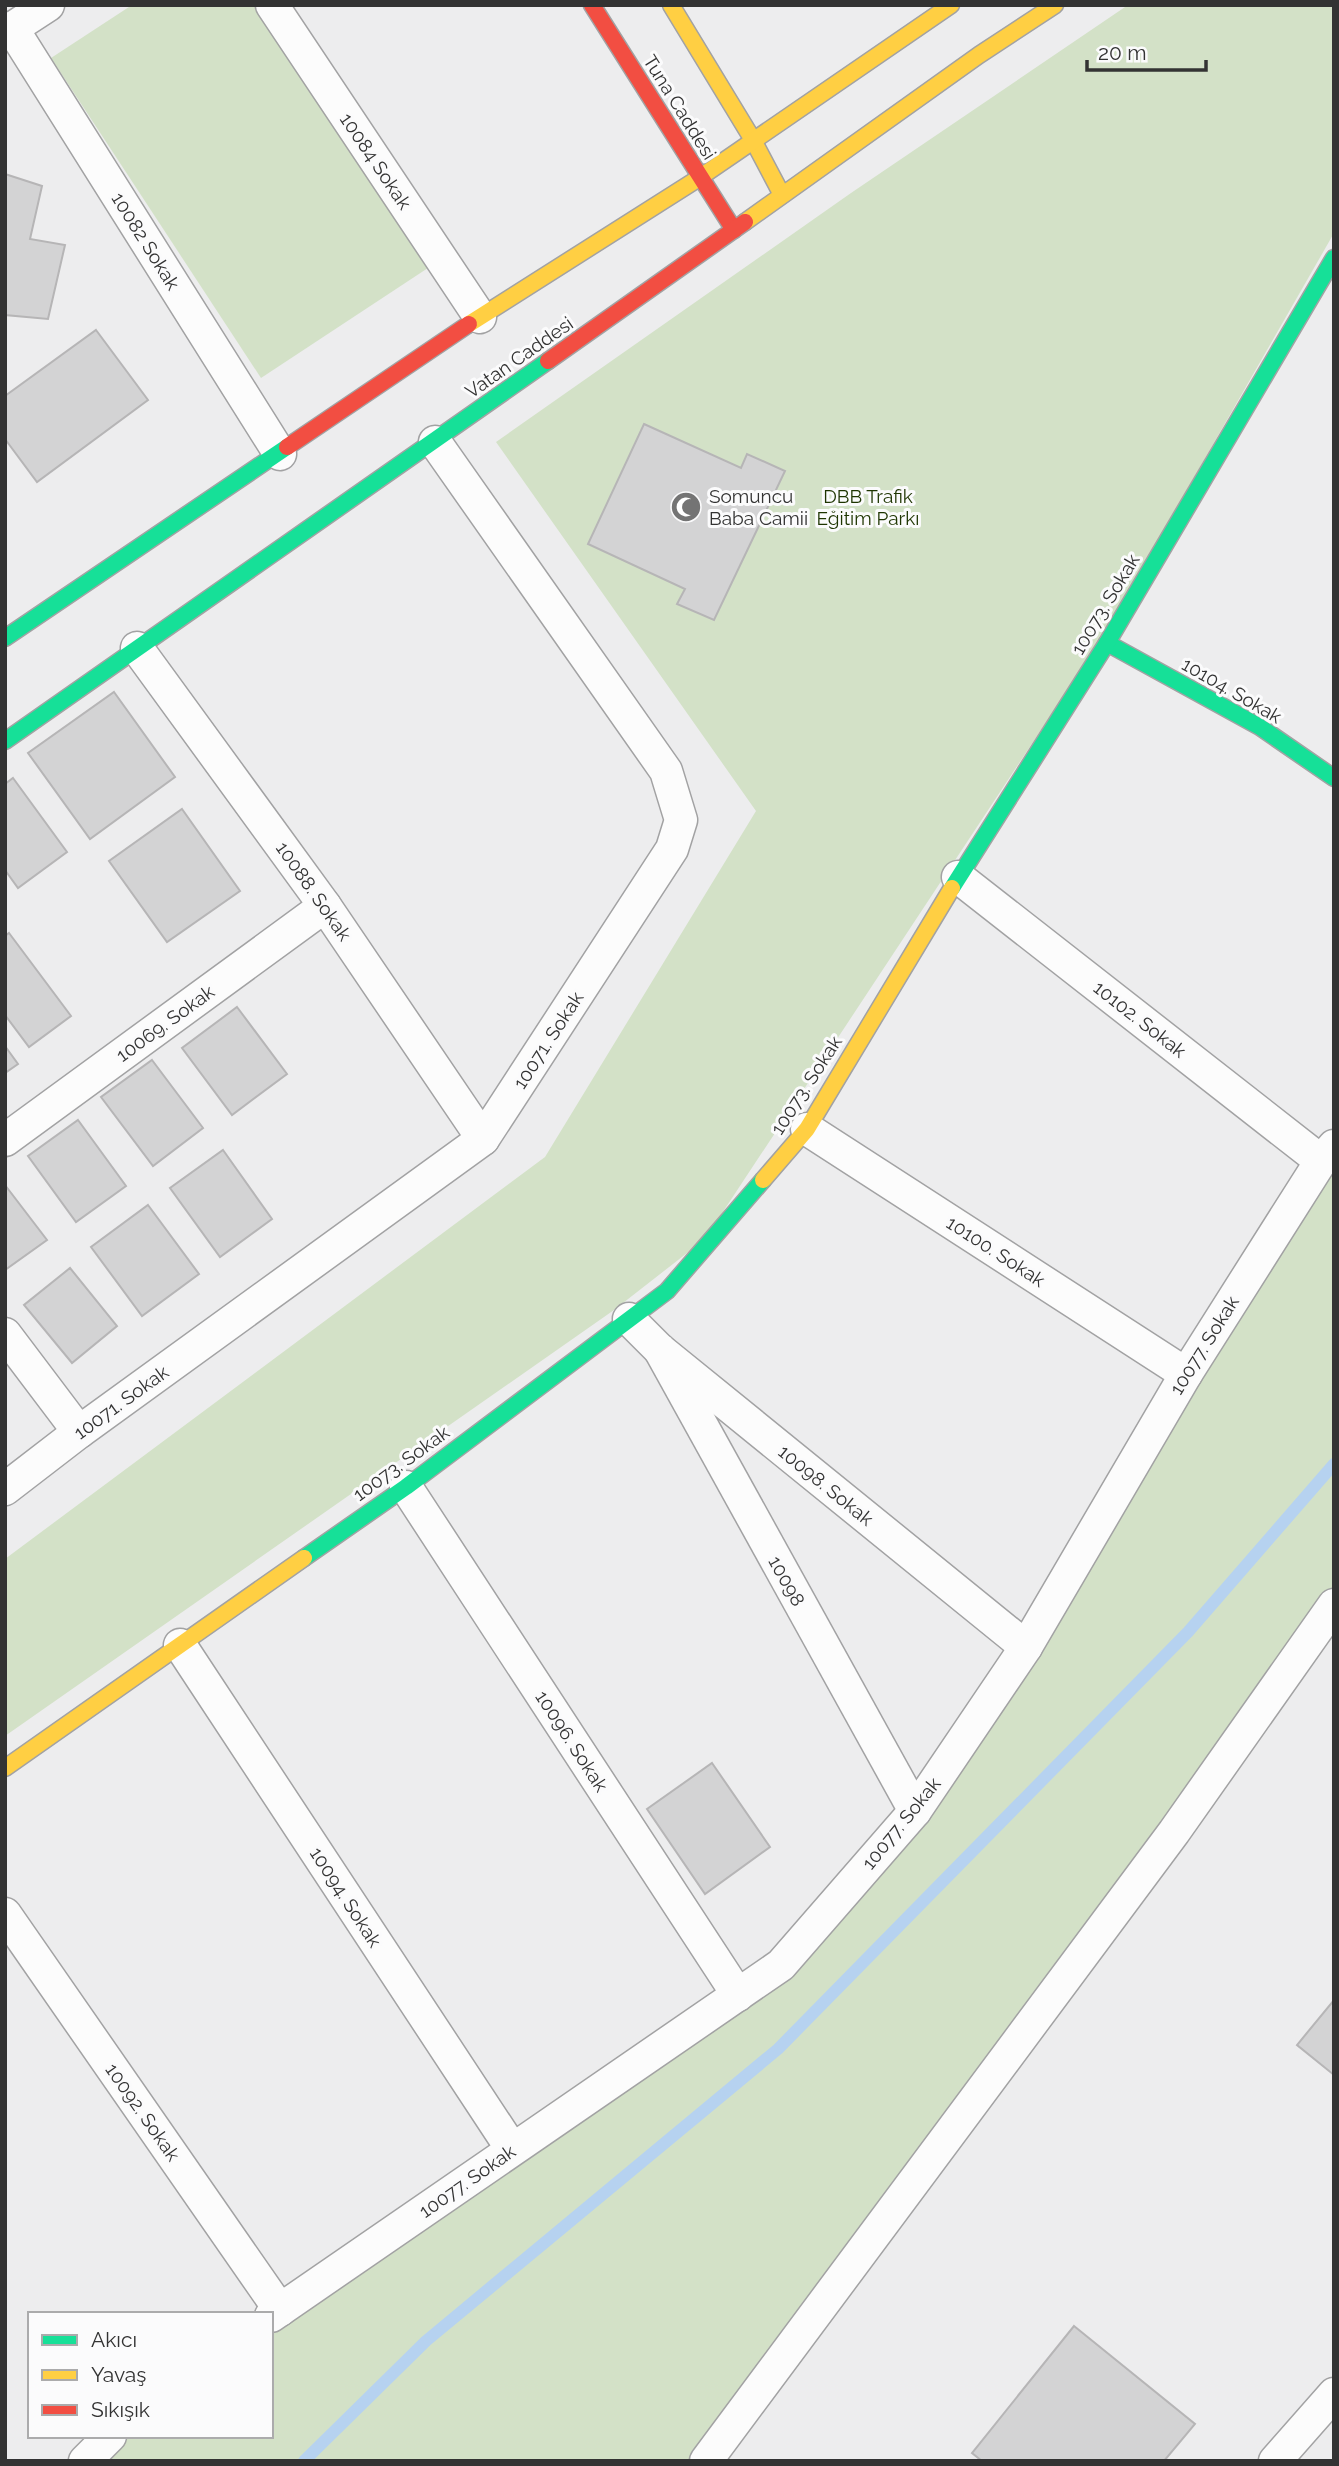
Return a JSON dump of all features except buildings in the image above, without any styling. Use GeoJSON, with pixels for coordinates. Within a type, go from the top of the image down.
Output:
{"type":"FeatureCollection","features":[{"type":"Feature","properties":{"kind":"street"},"geometry":{"type":"LineString","coordinates":[[9,30],[48,5]]}},
{"type":"Feature","properties":{"kind":"street","name":"10084 Sokak"},"geometry":{"type":"LineString","coordinates":[[272,5],[481,317]]}},
{"type":"Feature","properties":{"kind":"street","name":"Tuna Caddesi"},"geometry":{"type":"LineString","coordinates":[[592,5],[734,230]]}},
{"type":"Feature","properties":{"kind":"street"},"geometry":{"type":"LineString","coordinates":[[671,5],[753,140],[782,195]]}},
{"type":"Feature","properties":{"kind":"street"},"geometry":{"type":"LineString","coordinates":[[5,638],[481,317],[699,178],[951,5]]}},
{"type":"Feature","properties":{"kind":"street","name":"Vatan Caddesi"},"geometry":{"type":"LineString","coordinates":[[5,741],[435,442],[979,55],[1055,5]]}},
{"type":"Feature","properties":{"kind":"street","name":"10082 Sokak"},"geometry":{"type":"LineString","coordinates":[[9,30],[280,454]]}},
{"type":"Feature","properties":{"kind":"street","name":"10073. Sokak"},"geometry":{"type":"LineString","coordinates":[[5,1768],[406,1487],[667,1291],[807,1129],[958,877],[1107,643],[1334,258]]}},
{"type":"Feature","properties":{"kind":"street","name":"10071. Sokak"},"geometry":{"type":"LineString","coordinates":[[5,1489],[79,1432],[483,1139],[672,849],[681,820],[666,771],[435,442]]}},
{"type":"Feature","properties":{"kind":"street","name":"10104. Sokak"},"geometry":{"type":"LineString","coordinates":[[1107,643],[1259,727],[1334,778]]}},
{"type":"Feature","properties":{"kind":"street","name":"10088. Sokak"},"geometry":{"type":"LineString","coordinates":[[137,648],[325,906],[483,1139]]}},
{"type":"Feature","properties":{"kind":"street","name":"10102. Sokak"},"geometry":{"type":"LineString","coordinates":[[958,877],[1328,1153]]}},
{"type":"Feature","properties":{"kind":"street","name":"10069. Sokak"},"geometry":{"type":"LineString","coordinates":[[5,1140],[325,906]]}},
{"type":"Feature","properties":{"kind":"street","name":"10100. Sokak"},"geometry":{"type":"LineString","coordinates":[[807,1129],[1186,1374]]}},
{"type":"Feature","properties":{"kind":"street","name":"10077. Sokak"},"geometry":{"type":"LineString","coordinates":[[276,2313],[780,1965],[915,1811],[1026,1647],[1186,1374],[1328,1153]]}},
{"type":"Feature","properties":{"kind":"street","name":"10098. Sokak"},"geometry":{"type":"LineString","coordinates":[[629,1319],[660,1350],[1026,1647]]}},
{"type":"Feature","properties":{"kind":"street"},"geometry":{"type":"LineString","coordinates":[[5,1334],[79,1432]]}},
{"type":"Feature","properties":{"kind":"street","name":"10098"},"geometry":{"type":"LineString","coordinates":[[660,1350],[915,1811]]}},
{"type":"Feature","properties":{"kind":"street","name":"10096. Sokak"},"geometry":{"type":"LineString","coordinates":[[406,1487],[738,1995]]}},
{"type":"Feature","properties":{"kind":"street"},"geometry":{"type":"LineString","coordinates":[[712,2459],[1174,1832],[1334,1605]]}},
{"type":"Feature","properties":{"kind":"street","name":"10094. Sokak"},"geometry":{"type":"LineString","coordinates":[[180,1645],[512,2150]]}},
{"type":"Feature","properties":{"kind":"street","name":"10092. Sokak"},"geometry":{"type":"LineString","coordinates":[[5,1913],[276,2313]]}},
{"type":"Feature","properties":{"kind":"street"},"geometry":{"type":"LineString","coordinates":[[1275,2461],[1334,2394]]}},
{"type":"Feature","properties":{"kind":"street"},"geometry":{"type":"LineString","coordinates":[[85,2461],[108,2438]]}},
{"type":"Feature","properties":{"kind":"green space"},"geometry":{"type":"Polygon","coordinates":[[[132,5],[260,5],[431,266],[261,378],[51,58],[132,5]]]}},
{"type":"Feature","properties":{"kind":"green space","name":"DBB Trafik Eğitim Parkı"},"geometry":{"type":"Polygon","coordinates":[[[1128,5],[1334,5],[1334,233],[1105,633],[705,1239],[614,1310],[5,1736],[5,1559],[545,1157],[756,811],[496,442],[851,193],[1128,5]]]}},
{"type":"Feature","properties":{"kind":"green space"},"geometry":{"type":"Polygon","coordinates":[[[1334,1146],[1334,1605],[706,2461],[85,2461],[108,2438],[273,2438],[273,2315],[738,1995],[915,1811],[1334,1146]]]}},
{"type":"Feature","properties":{"kind":"waterway"},"geometry":{"type":"LineString","coordinates":[[304,2461],[426,2341],[778,2049],[1188,1632],[1334,1464]]}},
{"type":"Feature","properties":{"kind":"traffic: fast"},"geometry":{"type":"LineString","coordinates":[[952,888],[1107,643],[1334,258]]}},
{"type":"Feature","properties":{"kind":"traffic: fast"},"geometry":{"type":"LineString","coordinates":[[5,741],[548,361]]}},
{"type":"Feature","properties":{"kind":"traffic: fast"},"geometry":{"type":"LineString","coordinates":[[5,638],[287,447]]}},
{"type":"Feature","properties":{"kind":"traffic: fast"},"geometry":{"type":"LineString","coordinates":[[1107,643],[1260,727],[1334,778]]}},
{"type":"Feature","properties":{"kind":"traffic: fast"},"geometry":{"type":"LineString","coordinates":[[304,1558],[406,1487],[667,1291],[763,1180]]}},
{"type":"Feature","properties":{"kind":"traffic: slow"},"geometry":{"type":"LineString","coordinates":[[671,5],[753,140],[782,195]]}},
{"type":"Feature","properties":{"kind":"traffic: slow"},"geometry":{"type":"LineString","coordinates":[[469,324],[699,178],[951,5]]}},
{"type":"Feature","properties":{"kind":"traffic: slow"},"geometry":{"type":"LineString","coordinates":[[745,222],[979,55],[1055,5]]}},
{"type":"Feature","properties":{"kind":"traffic: slow"},"geometry":{"type":"LineString","coordinates":[[763,1180],[807,1129],[952,888]]}},
{"type":"Feature","properties":{"kind":"traffic: slow"},"geometry":{"type":"LineString","coordinates":[[5,1768],[304,1558]]}},
{"type":"Feature","properties":{"kind":"traffic: jam"},"geometry":{"type":"LineString","coordinates":[[592,5],[734,230]]}},
{"type":"Feature","properties":{"kind":"traffic: jam"},"geometry":{"type":"LineString","coordinates":[[548,361],[745,222]]}},
{"type":"Feature","properties":{"kind":"traffic: jam"},"geometry":{"type":"LineString","coordinates":[[287,447],[469,324]]}},
{"type":"Feature","properties":{"kind":"place","name":"Somuncu Baba Camii"},"geometry":{"type":"Point","coordinates":[686,507]}}]}
